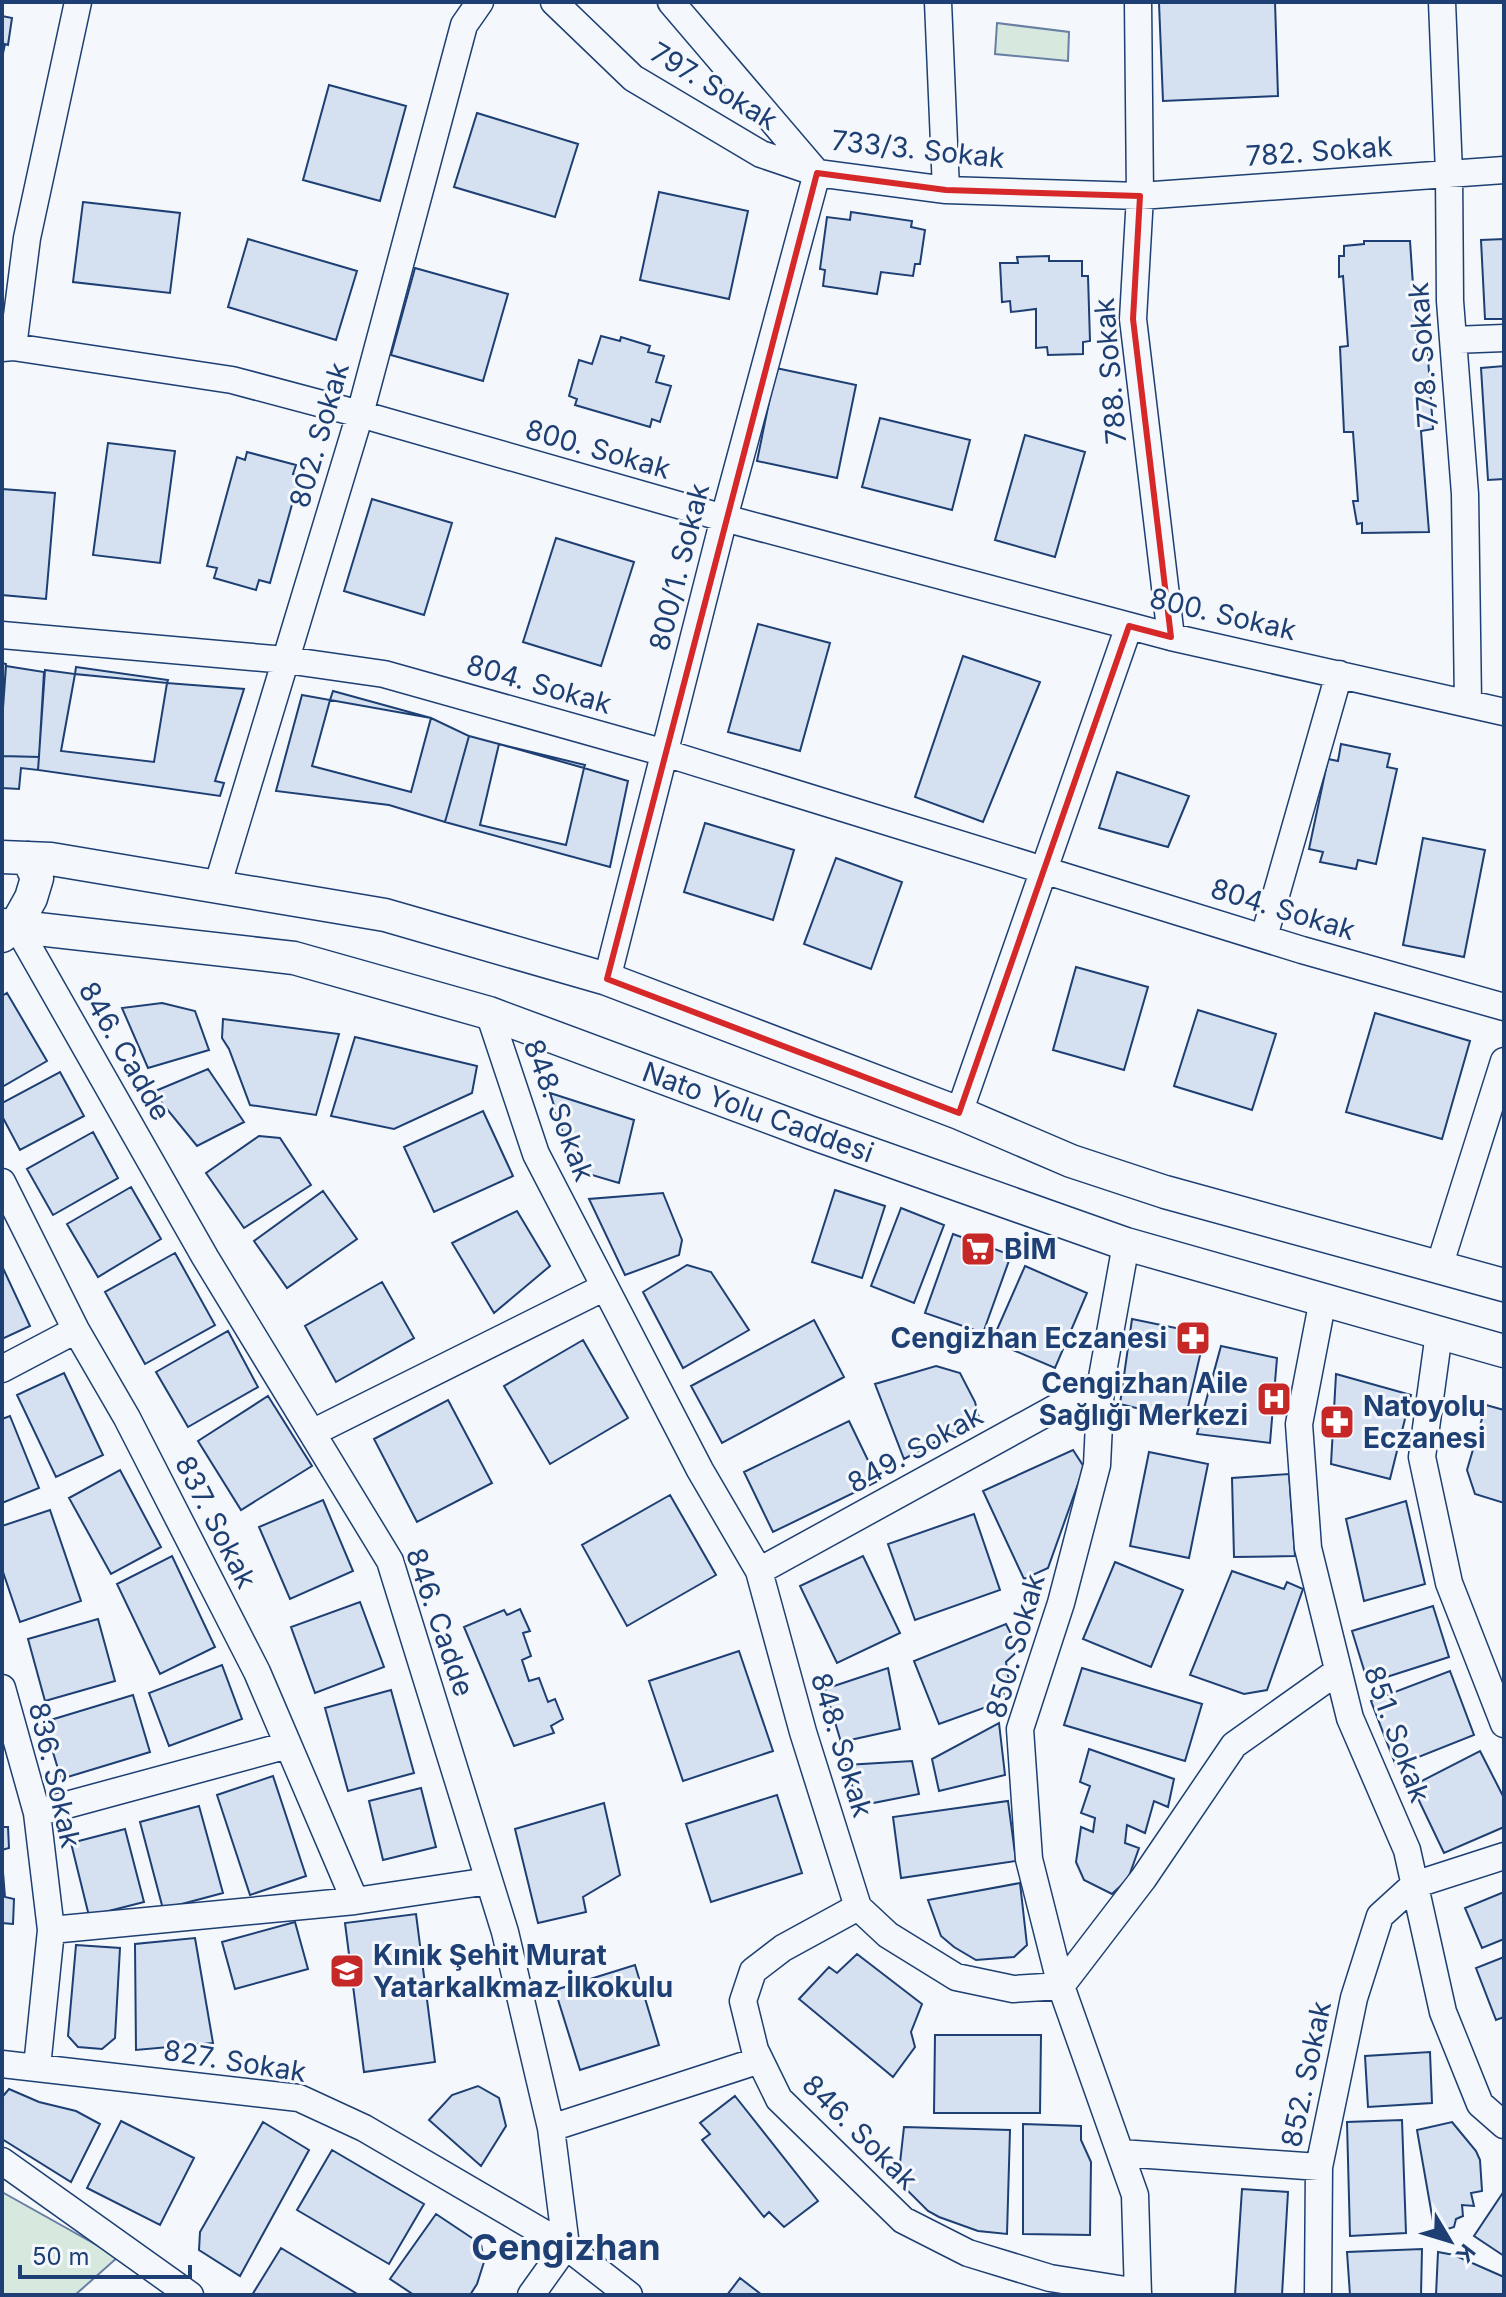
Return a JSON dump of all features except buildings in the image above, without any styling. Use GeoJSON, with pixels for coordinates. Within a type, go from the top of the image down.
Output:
{"type":"FeatureCollection","features":[{"type":"Feature","properties":{"kind":"main road"},"geometry":{"type":"LineString","coordinates":[[15,858],[51,859],[385,915],[607,979],[959,1113],[1071,1161],[1165,1192],[1504,1285]]}},
{"type":"Feature","properties":{"kind":"main road"},"geometry":{"type":"LineString","coordinates":[[7,929],[31,898],[37,878],[15,858]]}},
{"type":"Feature","properties":{"kind":"main road","name":"Nato Yolu Caddesi"},"geometry":{"type":"LineString","coordinates":[[7,929],[294,958],[489,1013],[812,1133],[1126,1244],[1504,1351]]}},
{"type":"Feature","properties":{"kind":"street","name":"800. Sokak"},"geometry":{"type":"LineString","coordinates":[[78,2],[7,347],[232,380],[724,518],[1171,637],[1504,712]]}},
{"type":"Feature","properties":{"kind":"street","name":"802. Sokak"},"geometry":{"type":"LineString","coordinates":[[217,887],[360,414],[464,25],[480,2]]}},
{"type":"Feature","properties":{"kind":"street","name":"797. Sokak"},"geometry":{"type":"LineString","coordinates":[[554,2],[633,78],[761,154],[817,173]]}},
{"type":"Feature","properties":{"kind":"street","name":"733/3. Sokak"},"geometry":{"type":"LineString","coordinates":[[671,2],[817,173],[946,190],[1140,196]]}},
{"type":"Feature","properties":{"kind":"street"},"geometry":{"type":"LineString","coordinates":[[938,2],[946,190]]}},
{"type":"Feature","properties":{"kind":"street","name":"788. Sokak"},"geometry":{"type":"LineString","coordinates":[[1138,2],[1140,196],[1133,319],[1171,637]]}},
{"type":"Feature","properties":{"kind":"street","name":"778. Sokak"},"geometry":{"type":"LineString","coordinates":[[1442,2],[1449,173],[1450,301],[1465,494],[1468,703]]}},
{"type":"Feature","properties":{"kind":"street","name":"782. Sokak"},"geometry":{"type":"LineString","coordinates":[[1140,196],[1504,170]]}},
{"type":"Feature","properties":{"kind":"street","name":"800/1. Sokak"},"geometry":{"type":"LineString","coordinates":[[607,979],[724,518],[817,173]]}},
{"type":"Feature","properties":{"kind":"street"},"geometry":{"type":"LineString","coordinates":[[1453,340],[1504,338]]}},
{"type":"Feature","properties":{"kind":"street"},"geometry":{"type":"LineString","coordinates":[[959,1113],[1129,626]]}},
{"type":"Feature","properties":{"kind":"street","name":"804. Sokak"},"geometry":{"type":"LineString","coordinates":[[2,635],[286,660],[384,674],[665,753],[1044,871],[1504,1007]]}},
{"type":"Feature","properties":{"kind":"street"},"geometry":{"type":"LineString","coordinates":[[1264,937],[1339,674]]}},
{"type":"Feature","properties":{"kind":"street","name":"846. Cadde"},"geometry":{"type":"LineString","coordinates":[[7,929],[390,1561],[505,1932],[551,2128],[566,2246]]}},
{"type":"Feature","properties":{"kind":"street","name":"848. Sokak"},"geometry":{"type":"LineString","coordinates":[[489,1013],[536,1154],[700,1470],[759,1571],[803,1732],[858,1907],[888,1935],[956,1977],[1013,1989],[1061,1986]]}},
{"type":"Feature","properties":{"kind":"street"},"geometry":{"type":"LineString","coordinates":[[1439,1267],[1504,1061]]}},
{"type":"Feature","properties":{"kind":"street","name":"837. Sokak"},"geometry":{"type":"LineString","coordinates":[[2,1182],[76,1330],[127,1418],[257,1672],[355,1901]]}},
{"type":"Feature","properties":{"kind":"street","name":"850. Sokak"},"geometry":{"type":"LineString","coordinates":[[1126,1244],[1101,1383],[1097,1465],[1061,1603],[1020,1729],[1029,1859],[1061,1986],[1135,2195],[1138,2294]]}},
{"type":"Feature","properties":{"kind":"street"},"geometry":{"type":"LineString","coordinates":[[312,1433],[605,1287]]}},
{"type":"Feature","properties":{"kind":"street","name":"851. Sokak"},"geometry":{"type":"LineString","coordinates":[[1323,1299],[1299,1424],[1308,1548],[1350,1718],[1407,1850],[1443,2012],[1480,2104],[1504,2125]]}},
{"type":"Feature","properties":{"kind":"street"},"geometry":{"type":"LineString","coordinates":[[2,1369],[76,1330]]}},
{"type":"Feature","properties":{"kind":"street"},"geometry":{"type":"LineString","coordinates":[[1439,1333],[1422,1457],[1449,1583],[1504,1724]]}},
{"type":"Feature","properties":{"kind":"street","name":"849. Sokak"},"geometry":{"type":"LineString","coordinates":[[759,1571],[1101,1383]]}},
{"type":"Feature","properties":{"kind":"street"},"geometry":{"type":"LineString","coordinates":[[1061,1986],[1143,1879],[1234,1745],[1338,1671]]}},
{"type":"Feature","properties":{"kind":"street","name":"836. Sokak"},"geometry":{"type":"LineString","coordinates":[[2,1688],[37,1813],[51,1930],[37,2067]]}},
{"type":"Feature","properties":{"kind":"street"},"geometry":{"type":"LineString","coordinates":[[37,1813],[288,1745]]}},
{"type":"Feature","properties":{"kind":"street"},"geometry":{"type":"LineString","coordinates":[[1414,1885],[1504,1856]]}},
{"type":"Feature","properties":{"kind":"street"},"geometry":{"type":"LineString","coordinates":[[51,1930],[355,1901],[489,1881]]}},
{"type":"Feature","properties":{"kind":"street","name":"852. Sokak"},"geometry":{"type":"LineString","coordinates":[[1318,2295],[1319,2167],[1354,1998],[1380,1916],[1414,1885]]}},
{"type":"Feature","properties":{"kind":"street","name":"846. Sokak"},"geometry":{"type":"LineString","coordinates":[[858,1907],[783,1948],[753,1971],[743,2001],[755,2050],[779,2099],[903,2220],[968,2253],[1050,2278],[1138,2294]]}},
{"type":"Feature","properties":{"kind":"street"},"geometry":{"type":"LineString","coordinates":[[551,2128],[760,2060]]}},
{"type":"Feature","properties":{"kind":"street","name":"827. Sokak"},"geometry":{"type":"LineString","coordinates":[[2,2064],[299,2098],[364,2128],[566,2246]]}},
{"type":"Feature","properties":{"kind":"street"},"geometry":{"type":"LineString","coordinates":[[1121,2153],[1319,2167]]}},
{"type":"Feature","properties":{"kind":"street"},"geometry":{"type":"LineString","coordinates":[[2,2161],[190,2295]]}},
{"type":"Feature","properties":{"kind":"street"},"geometry":{"type":"LineString","coordinates":[[531,2295],[566,2246],[629,2295]]}},
{"type":"Feature","properties":{"kind":"highlighted area"},"geometry":{"type":"Polygon","coordinates":[[[817,173],[946,190],[1140,196],[1133,319],[1171,637],[1129,626],[959,1113],[607,979],[817,173]]]}},
{"type":"Feature","properties":{"kind":"shaded area"},"geometry":{"type":"Polygon","coordinates":[[[997,23],[1069,32],[1068,61],[995,54],[997,23]]]}},
{"type":"Feature","properties":{"kind":"shaded area"},"geometry":{"type":"Polygon","coordinates":[[[2,2192],[118,2257],[75,2295],[2,2295],[2,2192]]]}},
{"type":"Feature","properties":{"kind":"place","name":"BİM"},"geometry":{"type":"Point","coordinates":[978,1249]}},
{"type":"Feature","properties":{"kind":"place","name":"Cengizhan Eczanesi"},"geometry":{"type":"Point","coordinates":[1193,1338]}},
{"type":"Feature","properties":{"kind":"place","name":"Cengizhan Aile Sağlığı Merkezi"},"geometry":{"type":"Point","coordinates":[1274,1399]}},
{"type":"Feature","properties":{"kind":"place","name":"Natoyolu Eczanesi"},"geometry":{"type":"Point","coordinates":[1337,1422]}},
{"type":"Feature","properties":{"kind":"place","name":"Kınık Şehit Murat Yatarkalkmaz İlkokulu"},"geometry":{"type":"Point","coordinates":[347,1971]}},
{"type":"Feature","properties":{"kind":"district","name":"Cengizhan"},"geometry":{"type":"Point","coordinates":[566,2247]}}]}
